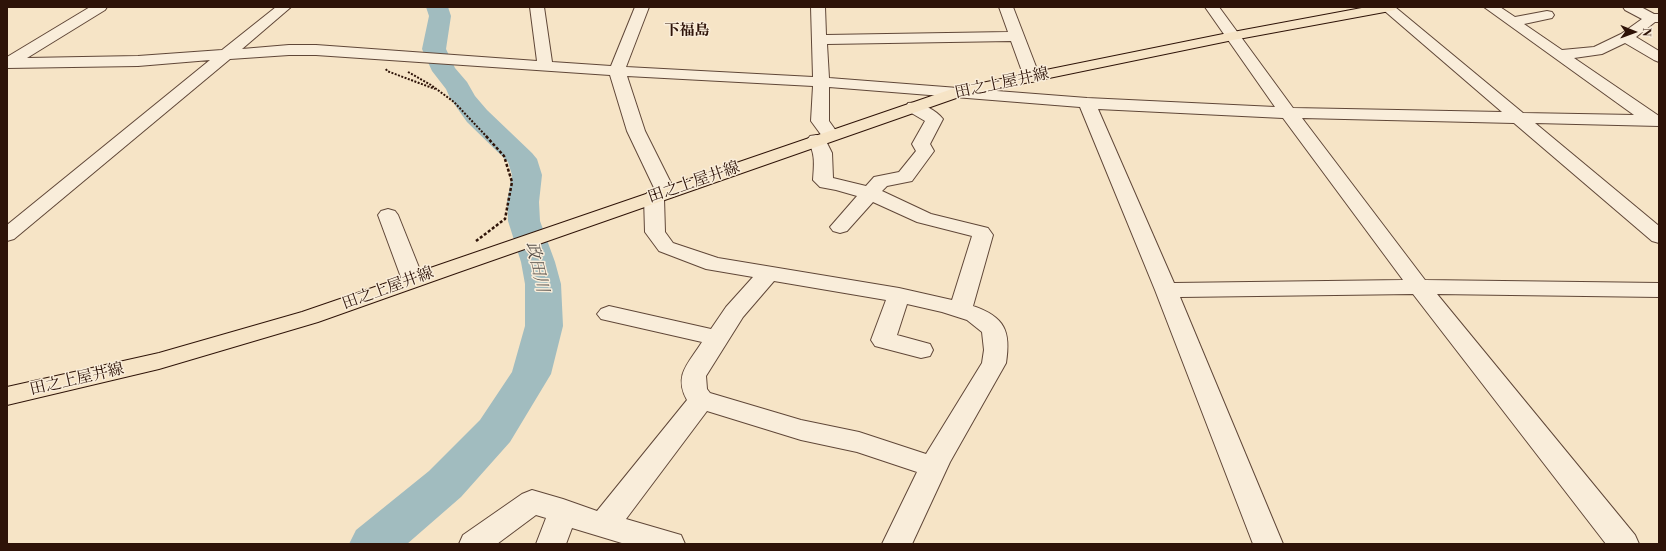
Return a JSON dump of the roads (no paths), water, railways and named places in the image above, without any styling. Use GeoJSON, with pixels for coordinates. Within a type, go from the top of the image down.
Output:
{"type":"FeatureCollection","features":[{"type":"Feature","properties":{"kind":"main road","name":"田之上屋井線"},"geometry":{"type":"LineString","coordinates":[[7,396],[159,361],[310,317],[958,92],[1233,36],[1388,7]]}},
{"type":"Feature","properties":{"kind":"street"},"geometry":{"type":"LineString","coordinates":[[7,63],[100,7]]}},
{"type":"Feature","properties":{"kind":"street"},"geometry":{"type":"LineString","coordinates":[[7,235],[284,7]]}},
{"type":"Feature","properties":{"kind":"street"},"geometry":{"type":"LineString","coordinates":[[536,7],[545,66]]}},
{"type":"Feature","properties":{"kind":"street"},"geometry":{"type":"LineString","coordinates":[[642,7],[617,71],[636,131],[660,195],[655,232],[666,247],[714,264],[899,295],[960,310],[976,315],[994,329],[996,350],[994,363],[934,467],[897,544]]}},
{"type":"Feature","properties":{"kind":"street"},"geometry":{"type":"LineString","coordinates":[[818,7],[821,82],[820,121],[823,138],[820,143],[822,149],[823,180],[827,183],[838,184],[871,194],[924,218],[981,232],[983,235],[960,310]]}},
{"type":"Feature","properties":{"kind":"street"},"geometry":{"type":"LineString","coordinates":[[1006,7],[1032,77]]}},
{"type":"Feature","properties":{"kind":"street"},"geometry":{"type":"LineString","coordinates":[[1212,7],[1288,113],[1419,287],[1624,544]]}},
{"type":"Feature","properties":{"kind":"street"},"geometry":{"type":"LineString","coordinates":[[1388,7],[1659,238]]}},
{"type":"Feature","properties":{"kind":"street"},"geometry":{"type":"LineString","coordinates":[[1491,7],[1656,121]]}},
{"type":"Feature","properties":{"kind":"street"},"geometry":{"type":"LineString","coordinates":[[1630,7],[1656,18]]}},
{"type":"Feature","properties":{"kind":"street"},"geometry":{"type":"LineString","coordinates":[[1512,22],[1547,15]]}},
{"type":"Feature","properties":{"kind":"street"},"geometry":{"type":"LineString","coordinates":[[1559,54],[1597,51],[1626,37],[1656,18]]}},
{"type":"Feature","properties":{"kind":"street"},"geometry":{"type":"LineString","coordinates":[[819,40],[1016,36]]}},
{"type":"Feature","properties":{"kind":"street"},"geometry":{"type":"LineString","coordinates":[[1626,37],[1652,49],[1659,57]]}},
{"type":"Feature","properties":{"kind":"street"},"geometry":{"type":"LineString","coordinates":[[7,63],[138,61],[289,50],[316,50],[617,71],[821,82],[1088,103],[1288,113],[1656,121]]}},
{"type":"Feature","properties":{"kind":"street"},"geometry":{"type":"LineString","coordinates":[[1088,103],[1166,290],[1268,544]]}},
{"type":"Feature","properties":{"kind":"street"},"geometry":{"type":"LineString","coordinates":[[840,227],[881,181],[905,177],[925,151],[921,144],[934,119],[914,107]]}},
{"type":"Feature","properties":{"kind":"street"},"geometry":{"type":"LineString","coordinates":[[388,215],[413,280]]}},
{"type":"Feature","properties":{"kind":"street"},"geometry":{"type":"LineString","coordinates":[[769,273],[734,312],[693,376],[693,386],[695,392],[701,400],[801,430],[859,442],[934,467]]}},
{"type":"Feature","properties":{"kind":"street"},"geometry":{"type":"LineString","coordinates":[[1166,290],[1419,287],[1659,290]]}},
{"type":"Feature","properties":{"kind":"street"},"geometry":{"type":"LineString","coordinates":[[899,295],[883,340],[921,350]]}},
{"type":"Feature","properties":{"kind":"street"},"geometry":{"type":"LineString","coordinates":[[609,314],[718,338]]}},
{"type":"Feature","properties":{"kind":"street"},"geometry":{"type":"LineString","coordinates":[[604,525],[701,400]]}},
{"type":"Feature","properties":{"kind":"street"},"geometry":{"type":"LineString","coordinates":[[474,544],[532,502],[584,520],[670,544]]}},
{"type":"Feature","properties":{"kind":"street"},"geometry":{"type":"LineString","coordinates":[[552,544],[563,512]]}},
{"type":"Feature","properties":{"kind":"waterway","name":"政田川"},"geometry":{"type":"LineString","coordinates":[[373,544],[445,484],[495,431],[531,374],[544,326],[543,284],[538,262],[524,221],[523,202],[527,175],[522,159],[477,116],[463,98],[458,87],[444,71],[434,49],[440,16],[437,7]]}},
{"type":"Feature","properties":{"kind":"district","name":"下福島"},"geometry":{"type":"Point","coordinates":[687,31]}}]}
